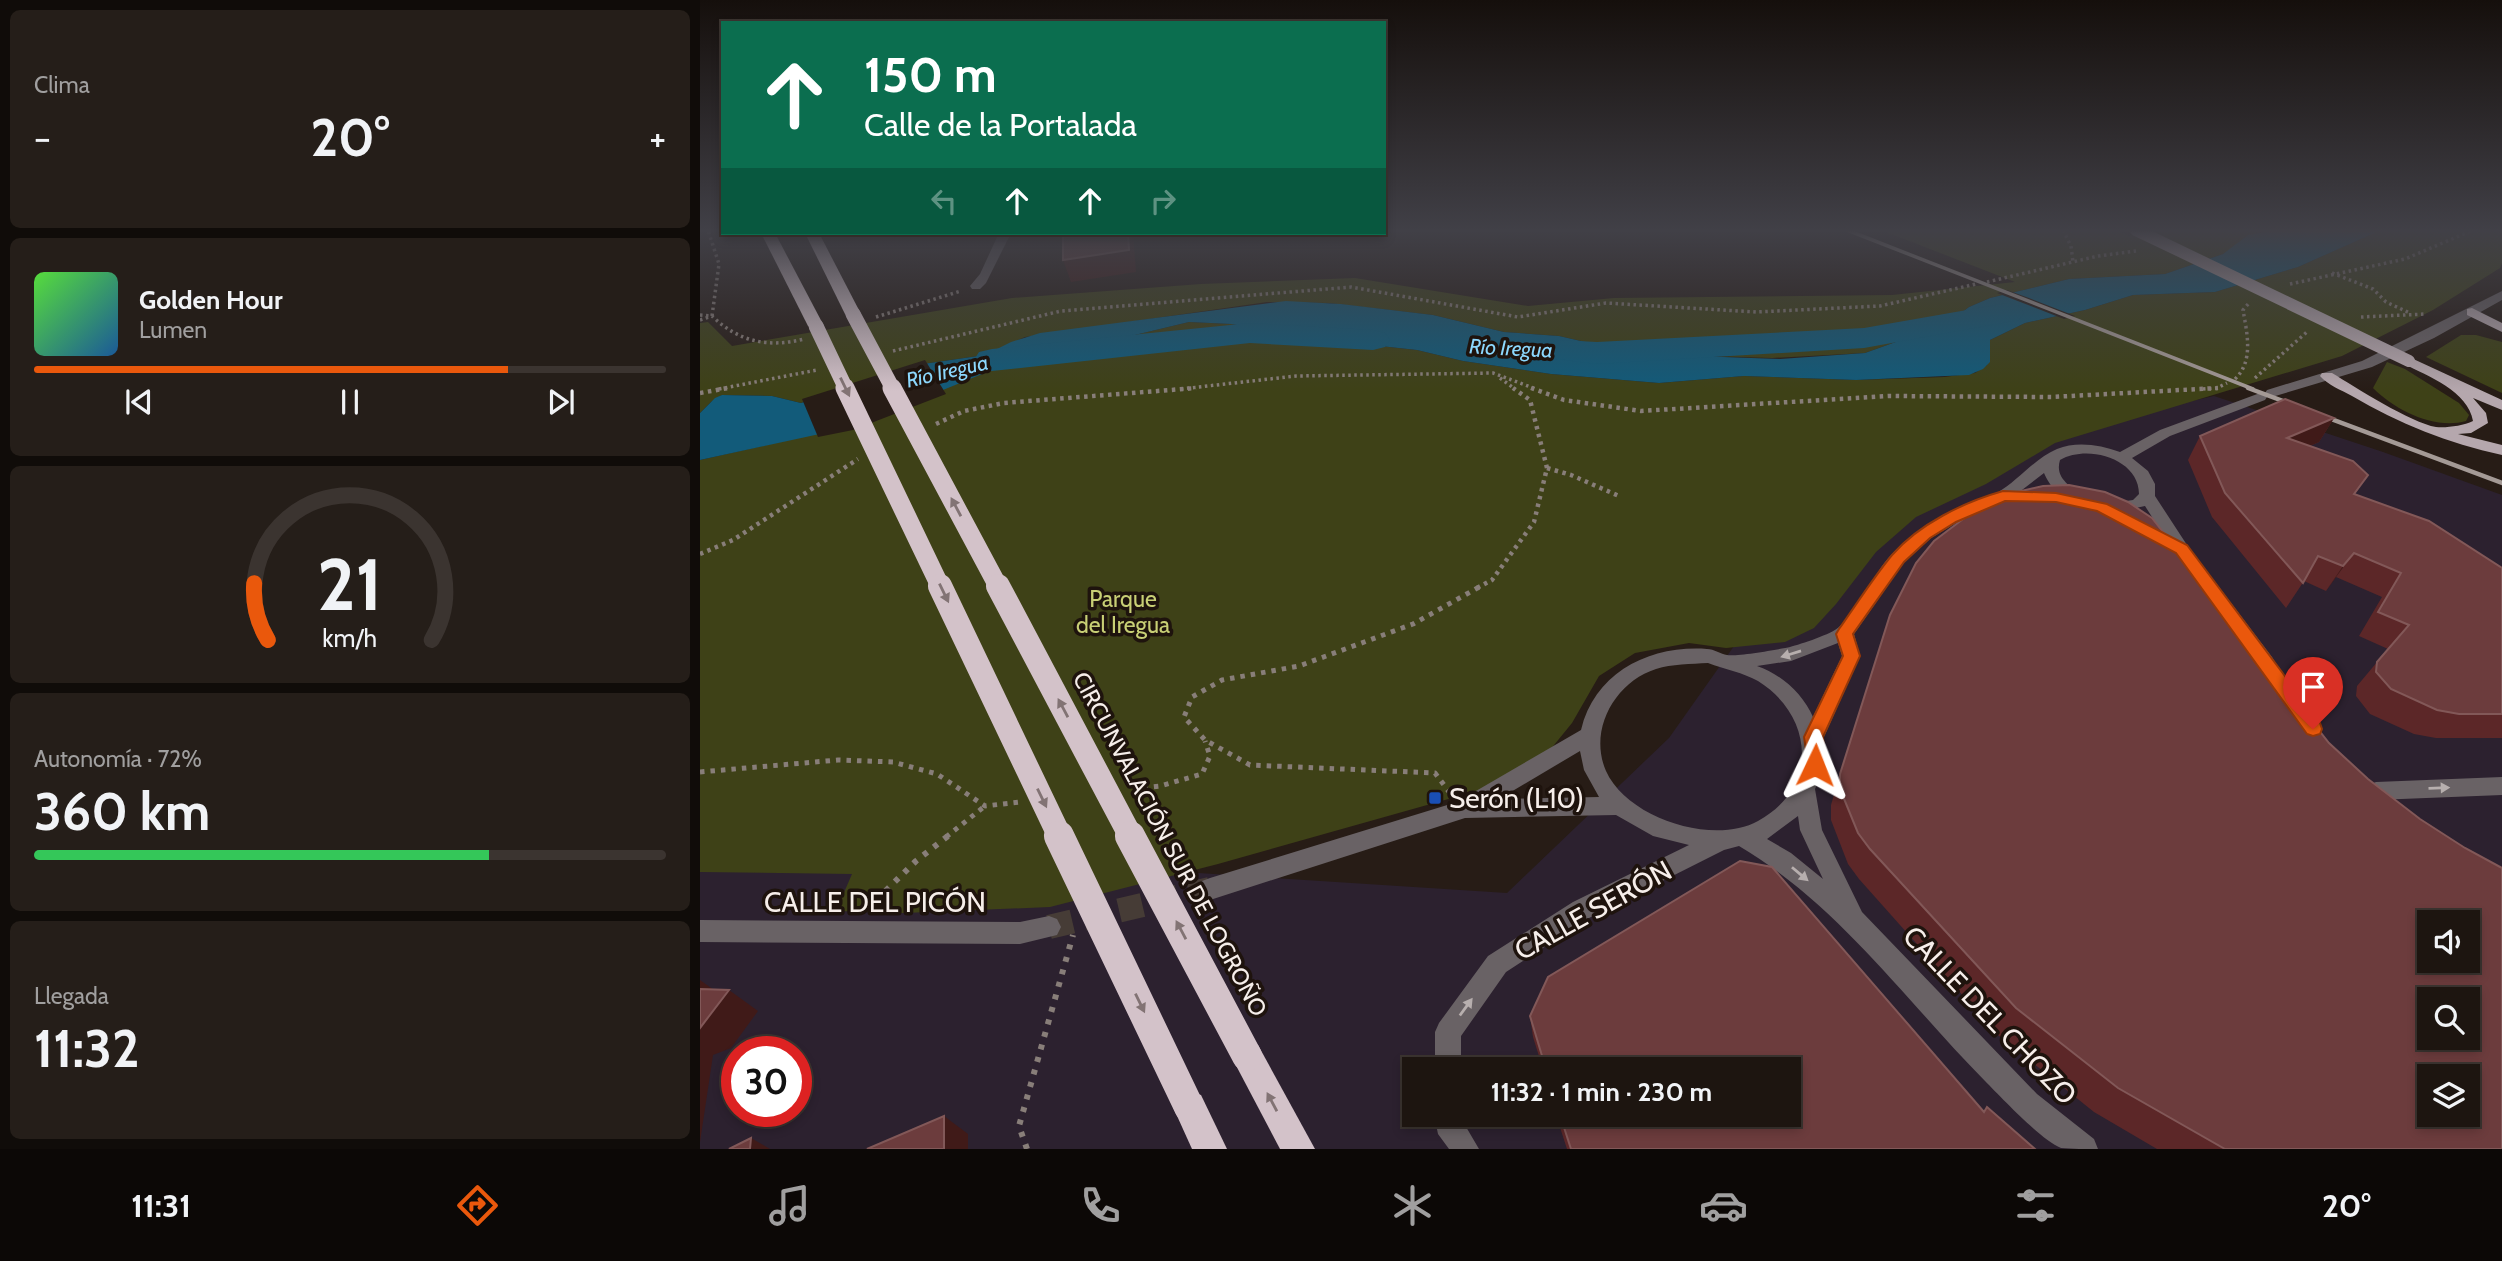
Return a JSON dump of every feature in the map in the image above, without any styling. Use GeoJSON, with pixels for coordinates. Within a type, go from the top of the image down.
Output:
{"type":"FeatureCollection","features":[{"type":"Feature","properties":{"kind":"highway"},"geometry":{"type":"LineString","coordinates":[[792,284],[816,326],[1210,1149]]}},
{"type":"Feature","properties":{"kind":"highway"},"geometry":{"type":"LineString","coordinates":[[793,284],[797,292]]}},
{"type":"Feature","properties":{"kind":"highway","name":"CIRCUNVALACIÓN SUR DE LOGROÑO"},"geometry":{"type":"LineString","coordinates":[[838,284],[1298,1149]]}},
{"type":"Feature","properties":{"kind":"main road"},"geometry":{"type":"LineString","coordinates":[[2247,284],[2502,407]]}},
{"type":"Feature","properties":{"kind":"main road"},"geometry":{"type":"LineString","coordinates":[[2472,312],[2502,328]]}},
{"type":"Feature","properties":{"kind":"main road"},"geometry":{"type":"LineString","coordinates":[[2327,376],[2377,407],[2426,428],[2464,443],[2502,450]]}},
{"type":"Feature","properties":{"kind":"main road"},"geometry":{"type":"LineString","coordinates":[[2426,428],[2457,431],[2475,429],[2481,423],[2479,413],[2452,383]]}},
{"type":"Feature","properties":{"kind":"main road"},"geometry":{"type":"LineString","coordinates":[[2469,391],[2502,401]]}},
{"type":"Feature","properties":{"kind":"street"},"geometry":{"type":"LineString","coordinates":[[2120,458],[2165,433],[2400,349],[2502,295]]}},
{"type":"Feature","properties":{"kind":"street"},"geometry":{"type":"LineString","coordinates":[[1734,661],[1791,654],[1845,634],[1898,558],[1925,534],[1950,519],[2003,496],[2061,453],[2093,450],[2120,458],[2143,474],[2149,485],[2147,496],[2138,504],[2122,508],[2102,507]]}},
{"type":"Feature","properties":{"kind":"street"},"geometry":{"type":"LineString","coordinates":[[2052,460],[2049,470],[2053,481],[2081,501]]}},
{"type":"Feature","properties":{"kind":"street"},"geometry":{"type":"LineString","coordinates":[[2003,496],[2081,501],[2102,507],[2181,549]]}},
{"type":"Feature","properties":{"kind":"street"},"geometry":{"type":"LineString","coordinates":[[2147,496],[2181,549],[2278,680]]}},
{"type":"Feature","properties":{"kind":"street"},"geometry":{"type":"LineString","coordinates":[[1814,737],[1852,656],[1845,634]]}},
{"type":"Feature","properties":{"kind":"street"},"geometry":{"type":"LineString","coordinates":[[1709,656],[1734,661],[1762,673],[1785,690],[1803,712],[1814,737],[1815,765],[1806,793],[1780,820],[1732,838],[1685,838],[1649,826],[1619,806],[1602,784],[1591,760],[1589,736],[1596,708],[1614,685],[1639,667],[1670,658],[1709,656]]}},
{"type":"Feature","properties":{"kind":"street"},"geometry":{"type":"LineString","coordinates":[[1210,889],[1463,810],[1589,736]]}},
{"type":"Feature","properties":{"kind":"street"},"geometry":{"type":"LineString","coordinates":[[2409,814],[2368,783],[2502,786]]}},
{"type":"Feature","properties":{"kind":"street","name":"CALLE DEL CHOZO"},"geometry":{"type":"LineString","coordinates":[[1806,793],[1811,830],[1854,920]]}},
{"type":"Feature","properties":{"kind":"street"},"geometry":{"type":"LineString","coordinates":[[1463,810],[1619,806]]}},
{"type":"Feature","properties":{"kind":"street","name":"CALLE DEL CHOZO"},"geometry":{"type":"LineString","coordinates":[[1732,838],[1783,860],[1854,920],[2018,1095],[2084,1149]]}},
{"type":"Feature","properties":{"kind":"street","name":"CALLE SERÓN"},"geometry":{"type":"LineString","coordinates":[[1448,1057],[1448,1032],[1497,964],[1581,910],[1732,838]]}},
{"type":"Feature","properties":{"kind":"street","name":"CALLE DEL PICÓN"},"geometry":{"type":"LineString","coordinates":[[700,931],[1020,933],[1049,927]]}},
{"type":"Feature","properties":{"kind":"street"},"geometry":{"type":"LineString","coordinates":[[1450,1127],[1465,1149]]}},
{"type":"Feature","properties":{"kind":"path"},"geometry":{"type":"LineString","coordinates":[[700,315],[712,316],[716,284]]}},
{"type":"Feature","properties":{"kind":"path"},"geometry":{"type":"LineString","coordinates":[[886,353],[1061,311],[1351,287],[1518,317],[1606,303],[1756,312],[1880,306],[1976,284]]}},
{"type":"Feature","properties":{"kind":"path"},"geometry":{"type":"LineString","coordinates":[[2287,285],[2292,284]]}},
{"type":"Feature","properties":{"kind":"path"},"geometry":{"type":"LineString","coordinates":[[2359,284],[2373,289],[2386,302],[2414,315]]}},
{"type":"Feature","properties":{"kind":"path"},"geometry":{"type":"LineString","coordinates":[[2242,382],[2247,345],[2243,310],[2256,295]]}},
{"type":"Feature","properties":{"kind":"path"},"geometry":{"type":"LineString","coordinates":[[2255,378],[2321,319],[2472,312]]}},
{"type":"Feature","properties":{"kind":"path"},"geometry":{"type":"LineString","coordinates":[[700,393],[819,369]]}},
{"type":"Feature","properties":{"kind":"path"},"geometry":{"type":"LineString","coordinates":[[1463,810],[1435,773],[1250,765],[1205,740],[1184,717],[1192,697],[1222,680],[1299,666],[1363,643],[1413,624],[1492,580],[1534,522],[1546,468],[1530,400],[1493,373]]}},
{"type":"Feature","properties":{"kind":"path"},"geometry":{"type":"LineString","coordinates":[[928,428],[964,411],[1004,402],[1148,393],[1296,376],[1493,373],[1563,400],[1641,411],[1889,396],[2052,397],[2236,387]]}},
{"type":"Feature","properties":{"kind":"path"},"geometry":{"type":"LineString","coordinates":[[2235,379],[2242,374]]}},
{"type":"Feature","properties":{"kind":"path"},"geometry":{"type":"LineString","coordinates":[[2217,388],[2227,383]]}},
{"type":"Feature","properties":{"kind":"path"},"geometry":{"type":"LineString","coordinates":[[700,554],[733,540],[867,455]]}},
{"type":"Feature","properties":{"kind":"path"},"geometry":{"type":"LineString","coordinates":[[1546,468],[1571,475],[1619,496]]}},
{"type":"Feature","properties":{"kind":"path"},"geometry":{"type":"LineString","coordinates":[[1119,791],[1160,786],[1202,774],[1210,756],[1205,740]]}},
{"type":"Feature","properties":{"kind":"path"},"geometry":{"type":"LineString","coordinates":[[700,772],[819,761],[892,763],[922,768],[960,788],[985,806]]}},
{"type":"Feature","properties":{"kind":"path"},"geometry":{"type":"LineString","coordinates":[[844,931],[916,862],[985,806],[1025,802]]}},
{"type":"Feature","properties":{"kind":"path"},"geometry":{"type":"LineString","coordinates":[[1027,1149],[1019,1126],[1077,921]]}},
{"type":"Feature","properties":{"kind":"shaded area"},"geometry":{"type":"Polygon","coordinates":[[[2214,396],[2502,495],[2502,1149],[700,1149],[700,841],[1507,893],[1669,738],[1792,564],[2093,423],[2214,396]]]}},
{"type":"Feature","properties":{"kind":"green space"},"geometry":{"type":"Polygon","coordinates":[[[1211,284],[1390,284],[1528,306],[1614,298],[1892,295],[2000,284],[2050,284],[1990,298],[1969,307],[1936,332],[1904,339],[1865,353],[1772,358],[1638,354],[1559,336],[1504,332],[1433,315],[1329,303],[1267,302],[1025,337],[985,355],[923,364],[801,403],[772,396],[722,395],[700,413],[700,323],[708,322],[732,346],[1012,298],[1211,284]]]}},
{"type":"Feature","properties":{"kind":"green space","name":"Parque del Iregua"},"geometry":{"type":"Polygon","coordinates":[[[2243,284],[2475,284],[2433,310],[2342,356],[2055,443],[1986,484],[1916,517],[1876,552],[1814,628],[1785,642],[1726,648],[1689,643],[1635,653],[1599,676],[1572,723],[1550,750],[1491,787],[1218,864],[1050,907],[904,913],[836,911],[852,874],[700,872],[700,460],[828,431],[997,368],[1189,322],[1231,324],[1343,342],[1417,350],[1463,361],[1551,374],[1659,383],[1744,376],[1856,380],[1944,377],[1975,373],[1987,365],[1990,340],[2025,323],[2085,310],[2133,295],[2215,292],[2243,284]]]}},
{"type":"Feature","properties":{"kind":"green space"},"geometry":{"type":"Polygon","coordinates":[[[2461,335],[2476,335],[2502,342],[2502,393],[2426,357],[2461,335]]]}},
{"type":"Feature","properties":{"kind":"green space"},"geometry":{"type":"Polygon","coordinates":[[[2387,362],[2405,369],[2459,403],[2469,415],[2466,421],[2441,423],[2416,416],[2392,404],[2373,388],[2387,362]]]}},
{"type":"Feature","properties":{"kind":"water","name":"Río Iregua"},"geometry":{"type":"Polygon","coordinates":[[[2050,284],[2243,284],[2215,292],[2133,295],[2085,310],[2025,323],[1990,340],[1990,362],[1983,369],[1969,375],[1856,380],[1744,376],[1659,383],[1551,374],[1463,361],[1417,350],[1343,342],[1231,324],[1189,322],[997,368],[852,427],[700,460],[700,413],[715,398],[722,395],[772,396],[801,403],[923,364],[985,355],[1011,342],[1040,333],[1286,301],[1341,304],[1433,315],[1504,332],[1559,336],[1638,354],[1780,359],[1865,353],[1904,339],[1936,332],[1969,307],[1990,298],[2050,284]]]}},
{"type":"Feature","properties":{"kind":"pier"},"geometry":{"type":"Polygon","coordinates":[[[2007,290],[2075,316],[2064,319],[1997,293],[2007,290]]]}},
{"type":"Feature","properties":{"kind":"pier"},"geometry":{"type":"Polygon","coordinates":[[[925,360],[946,394],[853,430],[818,437],[802,399],[925,360]]]}},
{"type":"Feature","properties":{"kind":"building"},"geometry":{"type":"Polygon","coordinates":[[[2285,399],[2334,418],[2287,438],[2353,461],[2368,475],[2354,494],[2429,521],[2502,568],[2502,714],[2459,714],[2437,710],[2391,689],[2376,672],[2377,662],[2409,625],[2378,612],[2401,573],[2354,553],[2343,566],[2318,556],[2303,583],[2225,493],[2200,436],[2285,399]]]}},
{"type":"Feature","properties":{"kind":"building"},"geometry":{"type":"Polygon","coordinates":[[[2069,485],[2105,492],[2128,502],[2152,518],[2329,743],[2368,779],[2420,819],[2502,868],[2502,1149],[2225,1149],[2118,1088],[2016,1008],[1870,849],[1858,833],[1840,789],[1840,774],[1890,615],[1916,563],[1934,541],[1971,513],[2004,495],[2043,486],[2069,485]]]}},
{"type":"Feature","properties":{"kind":"building"},"geometry":{"type":"Polygon","coordinates":[[[1740,861],[1772,867],[1984,1112],[1987,1107],[2035,1149],[1571,1149],[1564,1127],[1801,1127],[1801,1057],[1542,1057],[1530,1016],[1548,977],[1740,861]]]}},
{"type":"Feature","properties":{"kind":"building"},"geometry":{"type":"Polygon","coordinates":[[[700,989],[729,990],[700,1028],[700,989]]]}},
{"type":"Feature","properties":{"kind":"building"},"geometry":{"type":"Polygon","coordinates":[[[944,1116],[944,1149],[867,1149],[944,1116]]]}},
{"type":"Feature","properties":{"kind":"building"},"geometry":{"type":"Polygon","coordinates":[[[751,1138],[750,1149],[729,1149],[751,1138]]]}},
{"type":"Feature","properties":{"kind":"waterway","name":"Río Iregua"},"geometry":{"type":"LineString","coordinates":[[1560,351],[1597,353],[1864,338],[2007,313]]}},
{"type":"Feature","properties":{"kind":"waterway","name":"Río Iregua"},"geometry":{"type":"LineString","coordinates":[[992,360],[1250,333],[1373,340]]}},
{"type":"Feature","properties":{"kind":"tunnel"},"geometry":{"type":"LineString","coordinates":[[1049,927],[1210,889]]}},
{"type":"Feature","properties":{"kind":"railway"},"geometry":{"type":"LineString","coordinates":[[1984,284],[2253,389]]}},
{"type":"Feature","properties":{"kind":"railway"},"geometry":{"type":"LineString","coordinates":[[2248,388],[2502,483]]}},
{"type":"Feature","properties":{"kind":"place","name":"Serón (L10)"},"geometry":{"type":"Point","coordinates":[1435,798]}},
{"type":"Feature","properties":{"kind":"route"},"geometry":{"type":"LineString","coordinates":[[1815,765],[1814,737],[1852,656],[1845,634],[1898,558],[1925,534],[1950,519],[2003,496],[2056,497],[2102,507],[2181,549],[2313,729]]}}]}
